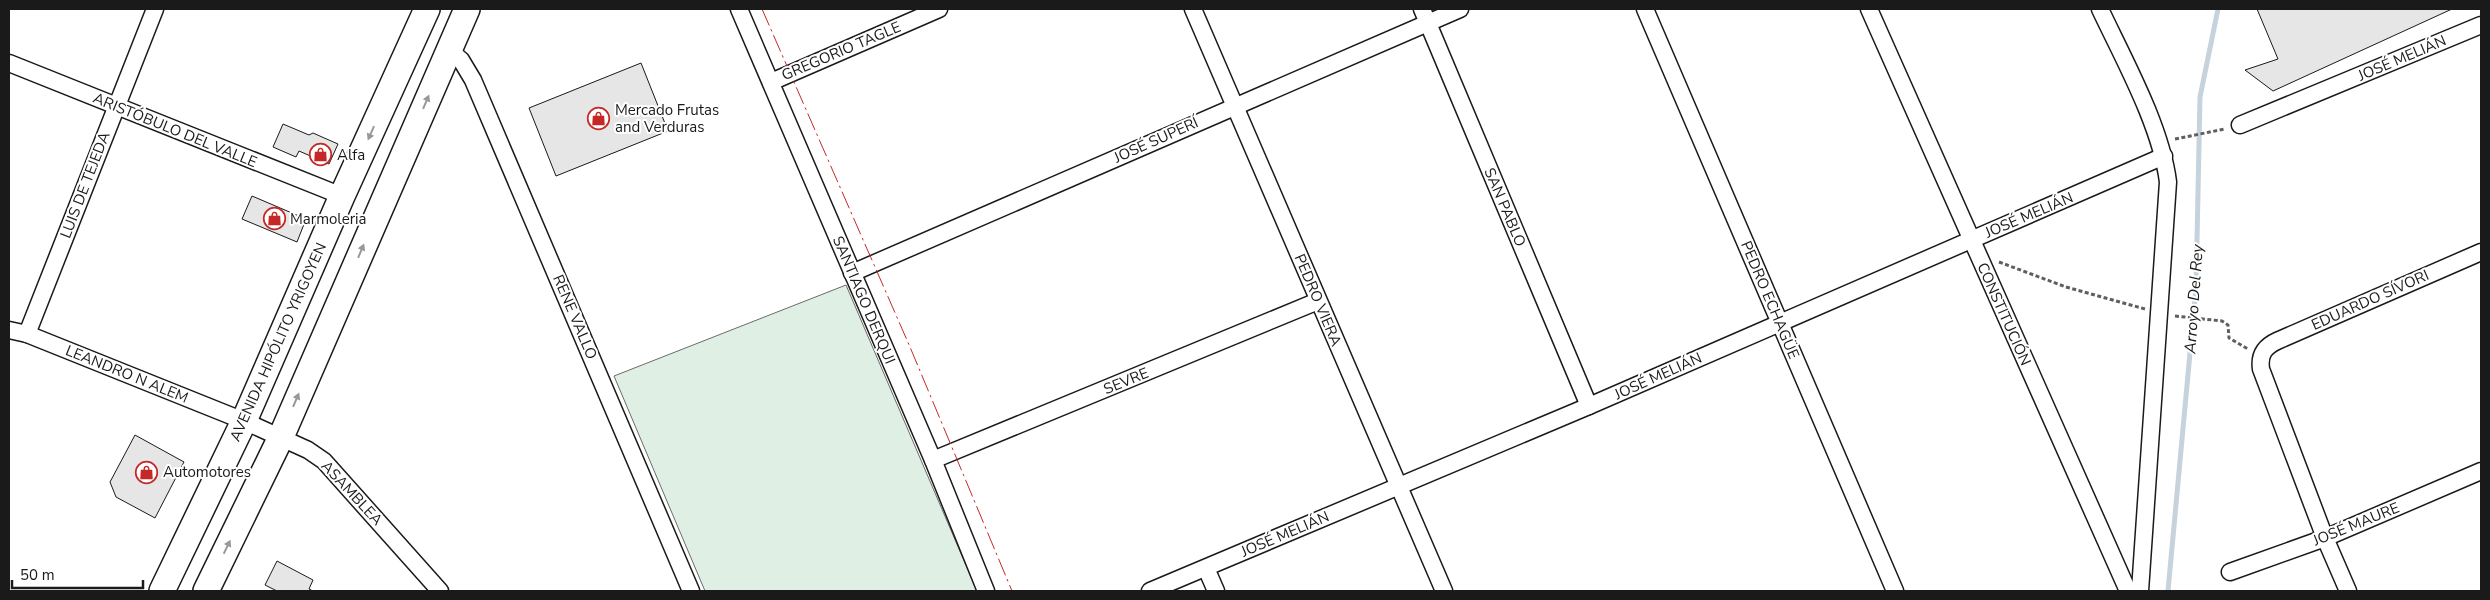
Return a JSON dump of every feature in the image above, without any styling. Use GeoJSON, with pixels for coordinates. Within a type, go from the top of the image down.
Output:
{"type":"FeatureCollection","features":[{"type":"Feature","properties":{"kind":"main road","name":"AVENIDA HIPÓLITO YRIGOYEN"},"geometry":{"type":"LineString","coordinates":[[162,591],[244,421],[342,196],[427,9]]}},
{"type":"Feature","properties":{"kind":"main road"},"geometry":{"type":"LineString","coordinates":[[206,591],[281,437],[467,9]]}},
{"type":"Feature","properties":{"kind":"street","name":"LUIS DE TEJEDA"},"geometry":{"type":"LineString","coordinates":[[27,334],[155,9]]}},
{"type":"Feature","properties":{"kind":"street","name":"SANTIAGO DERQUI"},"geometry":{"type":"LineString","coordinates":[[739,9],[933,460],[986,591]]}},
{"type":"Feature","properties":{"kind":"street","name":"GREGORIO TAGLE"},"geometry":{"type":"LineString","coordinates":[[771,82],[939,9]]}},
{"type":"Feature","properties":{"kind":"street","name":"PEDRO VIERA"},"geometry":{"type":"LineString","coordinates":[[1193,9],[1444,591]]}},
{"type":"Feature","properties":{"kind":"street","name":"JOSÉ SUPERÍ"},"geometry":{"type":"LineString","coordinates":[[852,273],[1234,106],[1425,16],[1460,9]]}},
{"type":"Feature","properties":{"kind":"street","name":"PEDRO ECHAGÜE"},"geometry":{"type":"LineString","coordinates":[[1645,9],[1894,591]]}},
{"type":"Feature","properties":{"kind":"street","name":"CONSTITUCIÓN"},"geometry":{"type":"LineString","coordinates":[[1869,9],[2128,591]]}},
{"type":"Feature","properties":{"kind":"street"},"geometry":{"type":"LineString","coordinates":[[2100,9],[2158,137],[2164,156],[2168,182],[2157,312],[2140,591]]}},
{"type":"Feature","properties":{"kind":"street","name":"SAN PABLO"},"geometry":{"type":"LineString","coordinates":[[1425,16],[1589,406]]}},
{"type":"Feature","properties":{"kind":"street","name":"JOSÉ MELIÁN"},"geometry":{"type":"LineString","coordinates":[[2240,125],[2481,25]]}},
{"type":"Feature","properties":{"kind":"street","name":"RENE VALLO"},"geometry":{"type":"LineString","coordinates":[[449,50],[461,60],[474,80],[691,591]]}},
{"type":"Feature","properties":{"kind":"street","name":"ARISTÓBULO DEL VALLE"},"geometry":{"type":"LineString","coordinates":[[9,63],[342,196]]}},
{"type":"Feature","properties":{"kind":"street","name":"JOSÉ MELIÁN"},"geometry":{"type":"LineString","coordinates":[[1150,591],[1589,406],[1780,323],[1974,247],[2164,156]]}},
{"type":"Feature","properties":{"kind":"street","name":"EDUARDO SÍVORI"},"geometry":{"type":"LineString","coordinates":[[2262,352],[2267,346],[2277,341],[2481,252]]}},
{"type":"Feature","properties":{"kind":"street","name":"SEVRE"},"geometry":{"type":"LineString","coordinates":[[933,460],[1318,301]]}},
{"type":"Feature","properties":{"kind":"street","name":"LEANDRO N ALEM"},"geometry":{"type":"LineString","coordinates":[[9,330],[27,334],[244,421]]}},
{"type":"Feature","properties":{"kind":"street"},"geometry":{"type":"LineString","coordinates":[[2262,352],[2261,369],[2325,538],[2348,591]]}},
{"type":"Feature","properties":{"kind":"street","name":"ASAMBLEA"},"geometry":{"type":"LineString","coordinates":[[244,421],[308,450],[324,461],[440,591]]}},
{"type":"Feature","properties":{"kind":"street","name":"JOSÉ MAURE"},"geometry":{"type":"LineString","coordinates":[[2230,572],[2325,538],[2481,472]]}},
{"type":"Feature","properties":{"kind":"street"},"geometry":{"type":"LineString","coordinates":[[1206,568],[1216,591]]}},
{"type":"Feature","properties":{"kind":"path"},"geometry":{"type":"LineString","coordinates":[[2187,137],[2211,132]]}},
{"type":"Feature","properties":{"kind":"path"},"geometry":{"type":"LineString","coordinates":[[1974,247],[2066,287],[2157,312],[2222,321],[2228,325],[2229,338],[2243,348],[2262,352]]}},
{"type":"Feature","properties":{"kind":"green space"},"geometry":{"type":"Polygon","coordinates":[[[846,285],[977,591],[705,591],[614,376],[846,285]]]}},
{"type":"Feature","properties":{"kind":"building"},"geometry":{"type":"Polygon","coordinates":[[[2257,9],[2452,9],[2273,91],[2245,70],[2278,59],[2257,9]]]}},
{"type":"Feature","properties":{"kind":"building","name":"Mercado Frutas and Verduras"},"geometry":{"type":"Polygon","coordinates":[[[641,63],[668,131],[556,176],[529,108],[641,63]]]}},
{"type":"Feature","properties":{"kind":"building"},"geometry":{"type":"Polygon","coordinates":[[[283,124],[309,135],[313,133],[338,144],[329,164],[299,151],[296,157],[273,147],[283,124]]]}},
{"type":"Feature","properties":{"kind":"building","name":"Marmoleria"},"geometry":{"type":"Polygon","coordinates":[[[252,196],[306,219],[297,242],[242,219],[252,196]]]}},
{"type":"Feature","properties":{"kind":"building","name":"Automotores"},"geometry":{"type":"Polygon","coordinates":[[[135,435],[184,462],[155,518],[116,497],[110,482],[135,435]]]}},
{"type":"Feature","properties":{"kind":"building"},"geometry":{"type":"Polygon","coordinates":[[[277,561],[313,580],[309,589],[313,591],[277,591],[265,585],[277,561]]]}},
{"type":"Feature","properties":{"kind":"waterway","name":"Arroyo Del Rey"},"geometry":{"type":"LineString","coordinates":[[2168,591],[2196,288],[2200,97],[2218,9]]}},
{"type":"Feature","properties":{"kind":"power"},"geometry":{"type":"LineString","coordinates":[[762,9],[910,347],[1012,591]]}},
{"type":"Feature","properties":{"kind":"place","name":"Mercado Frutas and Verduras"},"geometry":{"type":"Point","coordinates":[599,119]}},
{"type":"Feature","properties":{"kind":"place","name":"Alfa"},"geometry":{"type":"Point","coordinates":[321,155]}},
{"type":"Feature","properties":{"kind":"place","name":"Marmoleria"},"geometry":{"type":"Point","coordinates":[274,219]}},
{"type":"Feature","properties":{"kind":"place","name":"Automotores"},"geometry":{"type":"Point","coordinates":[147,472]}}]}
